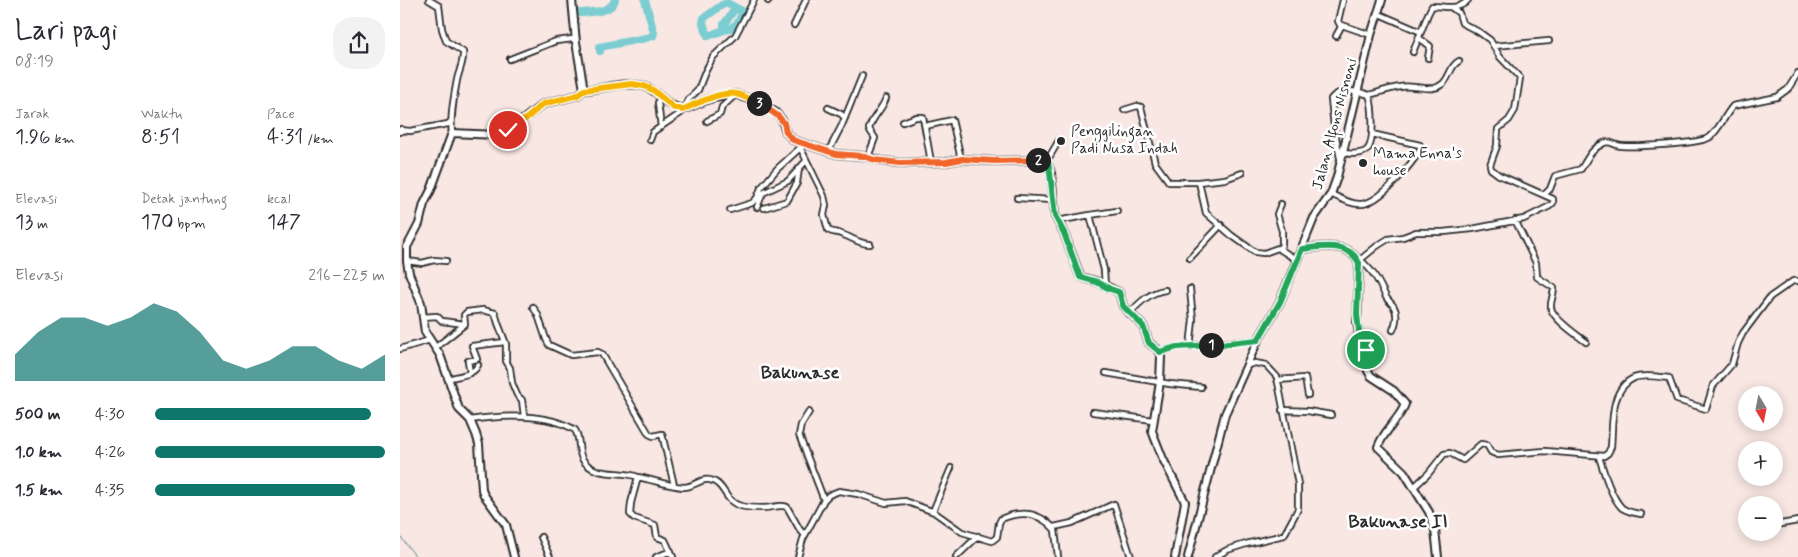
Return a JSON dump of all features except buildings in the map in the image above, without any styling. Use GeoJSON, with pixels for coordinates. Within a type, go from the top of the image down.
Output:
{"type":"FeatureCollection","features":[{"type":"Feature","properties":{"kind":"street"},"geometry":{"type":"LineString","coordinates":[[428,0],[439,6],[442,29],[446,41],[464,52],[457,79],[451,121],[452,133],[432,190],[424,204],[420,220],[407,247],[407,261],[409,273],[420,303],[424,328],[441,357],[459,409],[470,420],[479,444],[482,490],[506,525],[514,557]]}},
{"type":"Feature","properties":{"kind":"street"},"geometry":{"type":"LineString","coordinates":[[572,0],[576,42],[584,90]]}},
{"type":"Feature","properties":{"kind":"street"},"geometry":{"type":"LineString","coordinates":[[650,140],[652,134],[661,126],[681,113],[698,90],[713,57],[734,36],[754,0]]}},
{"type":"Feature","properties":{"kind":"street"},"geometry":{"type":"LineString","coordinates":[[794,25],[806,0]]}},
{"type":"Feature","properties":{"kind":"street"},"geometry":{"type":"LineString","coordinates":[[1336,36],[1340,25],[1338,21],[1343,0]]}},
{"type":"Feature","properties":{"kind":"street","name":"Jalan Alfons Nisnoni"},"geometry":{"type":"LineString","coordinates":[[1188,557],[1223,420],[1258,340],[1280,302],[1314,218],[1331,194],[1341,162],[1382,0]]}},
{"type":"Feature","properties":{"kind":"street"},"geometry":{"type":"LineString","coordinates":[[1413,52],[1432,6],[1452,8],[1464,4],[1468,0]]}},
{"type":"Feature","properties":{"kind":"street"},"geometry":{"type":"LineString","coordinates":[[1358,258],[1388,239],[1403,237],[1416,232],[1472,230],[1529,218],[1552,204],[1552,199],[1499,175],[1490,168],[1497,146],[1498,129],[1509,120],[1515,110],[1520,78],[1500,57],[1490,40],[1480,32],[1462,23],[1458,14],[1452,8]]}},
{"type":"Feature","properties":{"kind":"street"},"geometry":{"type":"LineString","coordinates":[[1377,14],[1421,32]]}},
{"type":"Feature","properties":{"kind":"street"},"geometry":{"type":"LineString","coordinates":[[1340,25],[1372,36]]}},
{"type":"Feature","properties":{"kind":"street"},"geometry":{"type":"LineString","coordinates":[[1419,38],[1430,46],[1428,58]]}},
{"type":"Feature","properties":{"kind":"street"},"geometry":{"type":"LineString","coordinates":[[510,60],[556,41],[572,39],[576,42]]}},
{"type":"Feature","properties":{"kind":"street"},"geometry":{"type":"LineString","coordinates":[[1494,46],[1549,41]]}},
{"type":"Feature","properties":{"kind":"street"},"geometry":{"type":"LineString","coordinates":[[1341,162],[1334,127],[1331,98],[1338,92],[1358,92],[1369,95],[1393,88],[1440,86],[1452,68],[1459,62]]}},
{"type":"Feature","properties":{"kind":"street"},"geometry":{"type":"LineString","coordinates":[[1544,195],[1550,189],[1555,176],[1581,169],[1590,152],[1603,143],[1608,142],[1620,146],[1639,146],[1688,143],[1708,138],[1733,106],[1777,97],[1788,89],[1798,73]]}},
{"type":"Feature","properties":{"kind":"street"},"geometry":{"type":"LineString","coordinates":[[828,152],[845,118],[862,76]]}},
{"type":"Feature","properties":{"kind":"street"},"geometry":{"type":"LineString","coordinates":[[452,133],[497,135],[518,124],[543,104],[578,95],[584,90],[632,84],[644,86],[674,108],[682,110],[708,99],[736,94],[760,103],[775,112],[782,120],[786,132],[802,146],[836,154],[900,163],[962,159],[1048,161]]}},
{"type":"Feature","properties":{"kind":"street"},"geometry":{"type":"LineString","coordinates":[[708,121],[720,114],[722,107],[736,94]]}},
{"type":"Feature","properties":{"kind":"street"},"geometry":{"type":"LineString","coordinates":[[1343,153],[1357,154],[1366,151],[1372,141],[1372,103],[1369,95]]}},
{"type":"Feature","properties":{"kind":"street"},"geometry":{"type":"LineString","coordinates":[[660,96],[658,103],[661,126]]}},
{"type":"Feature","properties":{"kind":"street"},"geometry":{"type":"LineString","coordinates":[[868,157],[875,138],[869,126],[882,109],[886,98]]}},
{"type":"Feature","properties":{"kind":"street"},"geometry":{"type":"LineString","coordinates":[[1124,110],[1137,106],[1141,107],[1155,163],[1170,182],[1198,182],[1225,179],[1242,173]]}},
{"type":"Feature","properties":{"kind":"street"},"geometry":{"type":"LineString","coordinates":[[828,108],[845,118]]}},
{"type":"Feature","properties":{"kind":"street"},"geometry":{"type":"LineString","coordinates":[[903,122],[913,117],[922,116],[926,126],[932,162]]}},
{"type":"Feature","properties":{"kind":"street"},"geometry":{"type":"LineString","coordinates":[[926,126],[952,120],[962,159]]}},
{"type":"Feature","properties":{"kind":"street"},"geometry":{"type":"LineString","coordinates":[[400,130],[410,131],[448,124],[451,121]]}},
{"type":"Feature","properties":{"kind":"street"},"geometry":{"type":"LineString","coordinates":[[1331,194],[1356,204],[1366,204],[1378,197],[1399,177],[1414,160],[1421,148],[1420,145],[1372,134]]}},
{"type":"Feature","properties":{"kind":"street"},"geometry":{"type":"LineString","coordinates":[[1058,142],[1048,161],[1052,200],[1057,221],[1064,233],[1080,276],[1119,292],[1123,306],[1143,326],[1149,343],[1160,352],[1160,382],[1152,429],[1162,459],[1185,500],[1175,557]]}},
{"type":"Feature","properties":{"kind":"street"},"geometry":{"type":"LineString","coordinates":[[802,146],[806,161],[824,196],[826,205],[824,215],[828,230],[832,233],[840,233],[859,243],[870,244]]}},
{"type":"Feature","properties":{"kind":"street"},"geometry":{"type":"LineString","coordinates":[[730,210],[752,203],[761,188],[777,169],[802,146]]}},
{"type":"Feature","properties":{"kind":"street"},"geometry":{"type":"LineString","coordinates":[[757,206],[763,193],[788,181],[806,161]]}},
{"type":"Feature","properties":{"kind":"street"},"geometry":{"type":"LineString","coordinates":[[764,208],[787,201],[797,183],[799,168]]}},
{"type":"Feature","properties":{"kind":"street"},"geometry":{"type":"LineString","coordinates":[[1198,182],[1206,213],[1253,252],[1264,253],[1280,249],[1297,260]]}},
{"type":"Feature","properties":{"kind":"street"},"geometry":{"type":"LineString","coordinates":[[1017,198],[1052,200]]}},
{"type":"Feature","properties":{"kind":"street"},"geometry":{"type":"LineString","coordinates":[[1280,249],[1282,231],[1277,214],[1281,204]]}},
{"type":"Feature","properties":{"kind":"street"},"geometry":{"type":"LineString","coordinates":[[1057,221],[1117,211]]}},
{"type":"Feature","properties":{"kind":"street"},"geometry":{"type":"LineString","coordinates":[[1090,215],[1104,270],[1105,286]]}},
{"type":"Feature","properties":{"kind":"street"},"geometry":{"type":"LineString","coordinates":[[1515,220],[1526,247],[1536,263],[1537,277],[1554,288],[1551,303],[1554,314],[1586,342]]}},
{"type":"Feature","properties":{"kind":"street"},"geometry":{"type":"LineString","coordinates":[[1190,258],[1221,225]]}},
{"type":"Feature","properties":{"kind":"street"},"geometry":{"type":"LineString","coordinates":[[1302,249],[1334,246],[1349,251],[1371,269],[1388,300],[1394,306],[1396,318],[1393,330]]}},
{"type":"Feature","properties":{"kind":"street"},"geometry":{"type":"LineString","coordinates":[[1358,258],[1360,269],[1357,322],[1360,340],[1366,350],[1368,372],[1394,392],[1405,404],[1385,433],[1378,448],[1404,472],[1433,520],[1438,557]]}},
{"type":"Feature","properties":{"kind":"street"},"geometry":{"type":"LineString","coordinates":[[407,261],[421,263],[445,261]]}},
{"type":"Feature","properties":{"kind":"street"},"geometry":{"type":"LineString","coordinates":[[1414,487],[1428,474],[1444,454],[1450,453],[1463,460],[1481,444],[1487,445],[1492,452],[1498,455],[1545,451],[1599,457],[1607,455],[1611,446],[1614,412],[1618,395],[1626,384],[1637,377],[1669,378],[1677,400],[1706,409],[1715,384],[1733,362],[1743,333],[1770,297],[1793,281],[1798,280]]}},
{"type":"Feature","properties":{"kind":"street"},"geometry":{"type":"LineString","coordinates":[[1190,289],[1193,320],[1190,347]]}},
{"type":"Feature","properties":{"kind":"street"},"geometry":{"type":"LineString","coordinates":[[1130,314],[1144,299],[1165,290]]}},
{"type":"Feature","properties":{"kind":"street"},"geometry":{"type":"LineString","coordinates":[[533,307],[549,345],[572,355],[598,352],[602,354],[649,434],[653,436],[662,434],[674,485]]}},
{"type":"Feature","properties":{"kind":"street"},"geometry":{"type":"LineString","coordinates":[[465,324],[464,315],[469,311],[483,310],[496,313],[506,342],[506,361],[510,368],[514,390],[522,400],[524,416]]}},
{"type":"Feature","properties":{"kind":"street"},"geometry":{"type":"LineString","coordinates":[[422,317],[437,316],[442,321],[465,324]]}},
{"type":"Feature","properties":{"kind":"street"},"geometry":{"type":"LineString","coordinates":[[436,347],[465,324]]}},
{"type":"Feature","properties":{"kind":"street"},"geometry":{"type":"LineString","coordinates":[[400,349],[430,340]]}},
{"type":"Feature","properties":{"kind":"street"},"geometry":{"type":"LineString","coordinates":[[1160,352],[1177,347],[1258,340]]}},
{"type":"Feature","properties":{"kind":"street"},"geometry":{"type":"LineString","coordinates":[[470,373],[468,361],[477,358],[472,346],[506,342]]}},
{"type":"Feature","properties":{"kind":"street"},"geometry":{"type":"LineString","coordinates":[[1215,557],[1227,550],[1284,534],[1297,512],[1297,477],[1276,375],[1266,365],[1248,364]]}},
{"type":"Feature","properties":{"kind":"street"},"geometry":{"type":"LineString","coordinates":[[448,379],[470,373],[478,365]]}},
{"type":"Feature","properties":{"kind":"street"},"geometry":{"type":"LineString","coordinates":[[1106,373],[1201,387]]}},
{"type":"Feature","properties":{"kind":"street"},"geometry":{"type":"LineString","coordinates":[[1277,380],[1305,378],[1308,395]]}},
{"type":"Feature","properties":{"kind":"street"},"geometry":{"type":"LineString","coordinates":[[1282,410],[1301,410],[1331,415]]}},
{"type":"Feature","properties":{"kind":"street"},"geometry":{"type":"LineString","coordinates":[[809,412],[799,433],[824,500]]}},
{"type":"Feature","properties":{"kind":"street"},"geometry":{"type":"LineString","coordinates":[[1093,412],[1153,420]]}},
{"type":"Feature","properties":{"kind":"street"},"geometry":{"type":"LineString","coordinates":[[470,420],[524,416],[563,424],[576,430],[581,457],[593,469],[602,472],[636,476],[667,485],[688,486],[698,483],[703,479],[714,481],[719,485],[727,498],[738,505],[765,508],[784,505],[805,535]]}},
{"type":"Feature","properties":{"kind":"street"},"geometry":{"type":"LineString","coordinates":[[1599,457],[1608,484],[1621,506],[1632,513],[1641,514]]}},
{"type":"Feature","properties":{"kind":"street"},"geometry":{"type":"LineString","coordinates":[[932,511],[951,468]]}},
{"type":"Feature","properties":{"kind":"street"},"geometry":{"type":"LineString","coordinates":[[638,477],[630,514],[634,518],[655,524],[657,537],[665,540],[673,557]]}},
{"type":"Feature","properties":{"kind":"street"},"geometry":{"type":"LineString","coordinates":[[798,557],[805,535],[824,500],[835,492],[843,491],[879,502],[906,501],[932,511],[962,532],[990,540],[994,540],[997,537],[1001,519],[1027,514],[1042,518],[1054,527],[1058,557]]}},
{"type":"Feature","properties":{"kind":"street"},"geometry":{"type":"LineString","coordinates":[[1054,527],[1072,523],[1114,504],[1131,557]]}},
{"type":"Feature","properties":{"kind":"street"},"geometry":{"type":"LineString","coordinates":[[1783,524],[1798,522]]}},
{"type":"Feature","properties":{"kind":"street"},"geometry":{"type":"LineString","coordinates":[[956,557],[978,536]]}},
{"type":"Feature","properties":{"kind":"street"},"geometry":{"type":"LineString","coordinates":[[541,537],[550,557]]}},
{"type":"Feature","properties":{"kind":"street"},"geometry":{"type":"LineString","coordinates":[[656,557],[671,551]]}},
{"type":"Feature","properties":{"kind":"waterway"},"geometry":{"type":"LineString","coordinates":[[579,13],[605,10],[615,0]]}},
{"type":"Feature","properties":{"kind":"waterway"},"geometry":{"type":"LineString","coordinates":[[600,51],[599,47],[653,36],[654,33],[645,0]]}},
{"type":"Feature","properties":{"kind":"waterway"},"geometry":{"type":"LineString","coordinates":[[724,30],[737,24],[742,11],[727,3],[704,18],[703,23],[708,36],[724,30],[724,24],[735,9]]}},
{"type":"Feature","properties":{"kind":"waterway"},"geometry":{"type":"LineString","coordinates":[[400,536],[416,557]]}},
{"type":"Feature","properties":{"kind":"place","name":"Penggilingan Padi Nusa Indah"},"geometry":{"type":"Point","coordinates":[1061,141]}},
{"type":"Feature","properties":{"kind":"place","name":"Mama Enna's house"},"geometry":{"type":"Point","coordinates":[1363,163]}},
{"type":"Feature","properties":{"kind":"district","name":"Bakunase"},"geometry":{"type":"Point","coordinates":[800,373]}},
{"type":"Feature","properties":{"kind":"district","name":"Bakunase II"},"geometry":{"type":"Point","coordinates":[1398,522]}},
{"type":"Feature","properties":{"kind":"route"},"geometry":{"type":"LineString","coordinates":[[508,130],[527,118],[541,105],[578,95],[584,90],[632,84],[653,90],[674,108],[682,110],[708,99],[736,94],[760,103],[775,112],[784,123],[786,132],[793,140],[803,145],[836,154],[862,156],[875,160],[900,163],[946,162],[962,159],[1048,161],[1055,216],[1064,233],[1080,276],[1119,292],[1123,306],[1143,326],[1149,343],[1160,352],[1164,349],[1177,347],[1220,345],[1258,340],[1280,302],[1302,249],[1328,246],[1349,251],[1356,256],[1359,263],[1357,314],[1360,340],[1366,350]]}}]}
